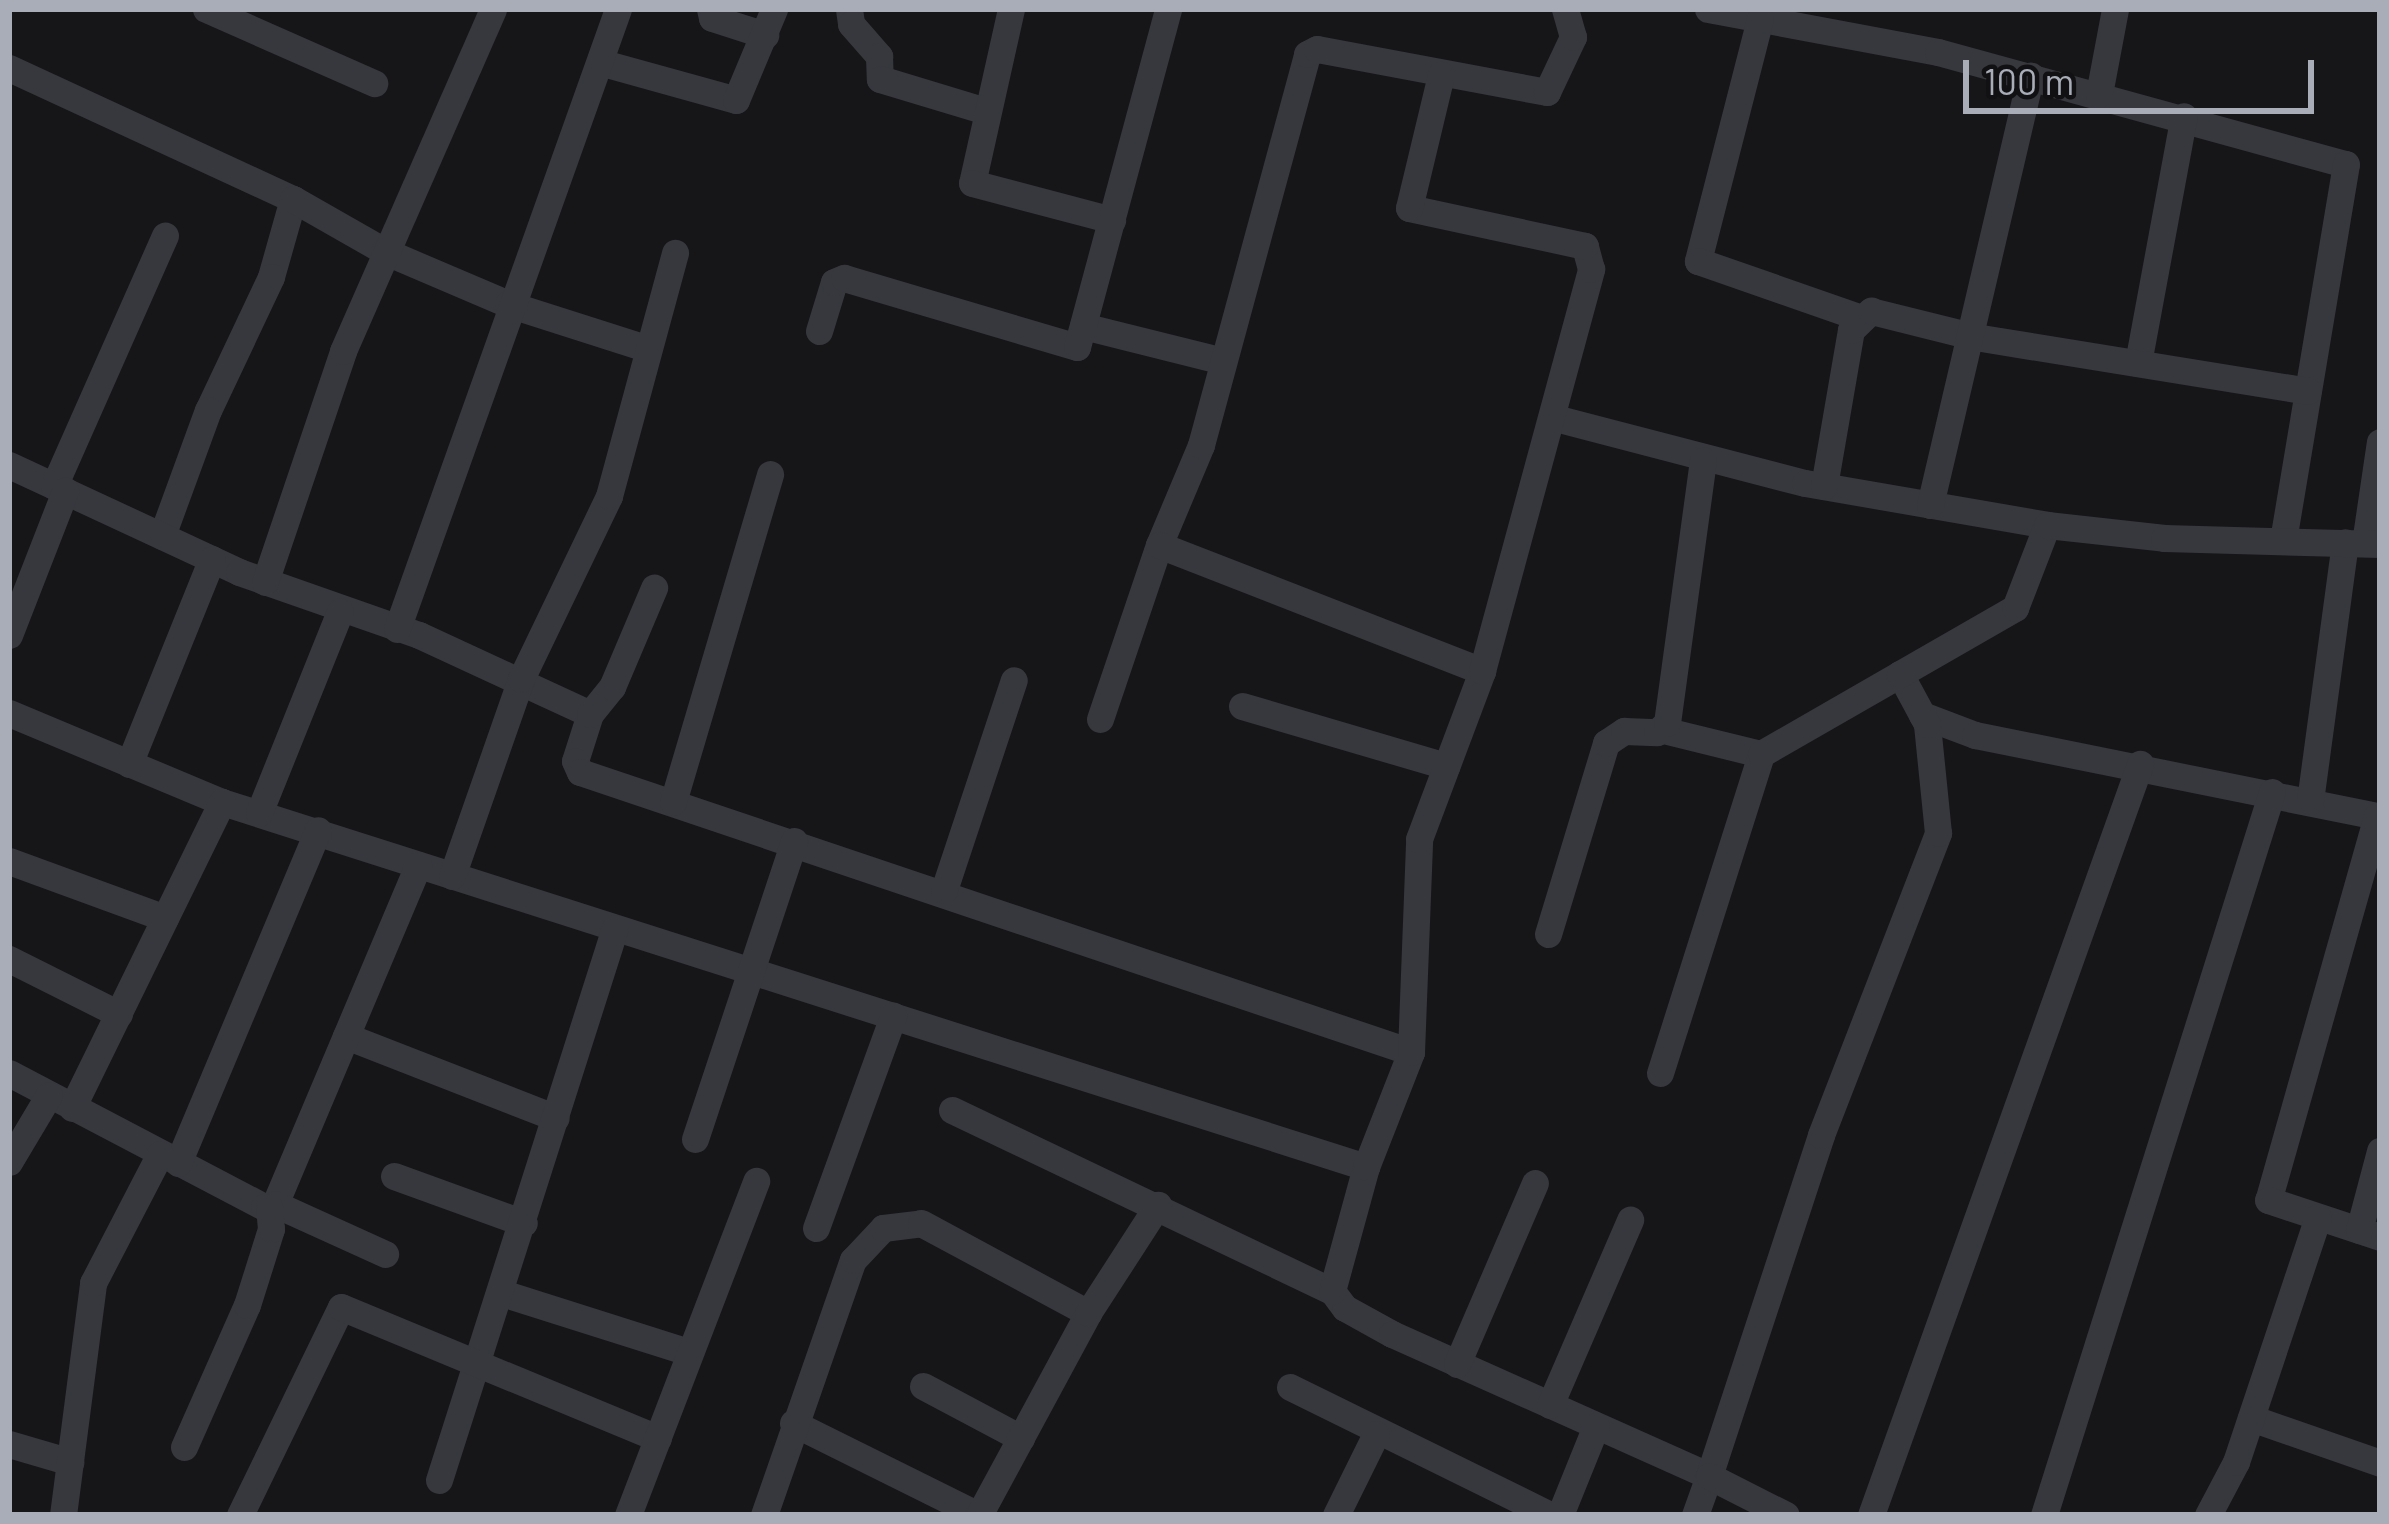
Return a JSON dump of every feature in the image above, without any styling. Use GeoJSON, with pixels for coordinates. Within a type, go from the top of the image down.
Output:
{"type":"FeatureCollection","features":[{"type":"Feature","properties":{"kind":"street"},"geometry":{"type":"LineString","coordinates":[[206,9],[374,83]]}},
{"type":"Feature","properties":{"kind":"street"},"geometry":{"type":"LineString","coordinates":[[265,581],[384,251],[493,9]]}},
{"type":"Feature","properties":{"kind":"street"},"geometry":{"type":"LineString","coordinates":[[397,629],[508,304],[603,63],[618,9]]}},
{"type":"Feature","properties":{"kind":"street"},"geometry":{"type":"LineString","coordinates":[[603,63],[731,101],[741,98],[770,22],[712,18],[710,9]]}},
{"type":"Feature","properties":{"kind":"street"},"geometry":{"type":"LineString","coordinates":[[848,9],[851,24],[879,56],[880,79],[986,111]]}},
{"type":"Feature","properties":{"kind":"street"},"geometry":{"type":"LineString","coordinates":[[1012,9],[971,173],[976,189],[1112,220]]}},
{"type":"Feature","properties":{"kind":"street"},"geometry":{"type":"LineString","coordinates":[[819,332],[834,282],[844,278],[1073,348],[1084,326],[1168,9]]}},
{"type":"Feature","properties":{"kind":"street"},"geometry":{"type":"LineString","coordinates":[[1100,718],[1159,545],[1201,445],[1310,50],[1441,75],[1552,89],[1573,37],[1565,9]]}},
{"type":"Feature","properties":{"kind":"street"},"geometry":{"type":"LineString","coordinates":[[1708,9],[2031,76],[2346,164],[2283,539]]}},
{"type":"Feature","properties":{"kind":"street"},"geometry":{"type":"LineString","coordinates":[[2099,94],[2115,9]]}},
{"type":"Feature","properties":{"kind":"street"},"geometry":{"type":"LineString","coordinates":[[1760,19],[1698,261],[1859,317],[1871,311],[1975,337],[2308,392]]}},
{"type":"Feature","properties":{"kind":"street"},"geometry":{"type":"LineString","coordinates":[[9,68],[293,199],[384,251],[508,304],[646,348]]}},
{"type":"Feature","properties":{"kind":"street"},"geometry":{"type":"LineString","coordinates":[[1332,1291],[1366,1167],[1411,1052],[1419,839],[1482,671],[1556,418],[1591,258],[1585,246],[1409,208],[1441,75]]}},
{"type":"Feature","properties":{"kind":"street"},"geometry":{"type":"LineString","coordinates":[[1930,505],[1975,337],[2031,76]]}},
{"type":"Feature","properties":{"kind":"street"},"geometry":{"type":"LineString","coordinates":[[2138,364],[2184,116]]}},
{"type":"Feature","properties":{"kind":"street"},"geometry":{"type":"LineString","coordinates":[[162,536],[271,277],[293,199]]}},
{"type":"Feature","properties":{"kind":"street"},"geometry":{"type":"LineString","coordinates":[[9,635],[59,488],[164,236]]}},
{"type":"Feature","properties":{"kind":"street"},"geometry":{"type":"LineString","coordinates":[[452,876],[521,679],[609,496],[675,253]]}},
{"type":"Feature","properties":{"kind":"street"},"geometry":{"type":"LineString","coordinates":[[1824,486],[1859,317]]}},
{"type":"Feature","properties":{"kind":"street"},"geometry":{"type":"LineString","coordinates":[[1084,326],[1223,361]]}},
{"type":"Feature","properties":{"kind":"street"},"geometry":{"type":"LineString","coordinates":[[1556,418],[1703,460],[2048,525],[2164,538],[2363,543]]}},
{"type":"Feature","properties":{"kind":"street"},"geometry":{"type":"LineString","coordinates":[[2310,801],[2380,442]]}},
{"type":"Feature","properties":{"kind":"street"},"geometry":{"type":"LineString","coordinates":[[1664,730],[1703,460]]}},
{"type":"Feature","properties":{"kind":"street"},"geometry":{"type":"LineString","coordinates":[[9,465],[212,559],[521,679],[590,714]]}},
{"type":"Feature","properties":{"kind":"street"},"geometry":{"type":"LineString","coordinates":[[673,802],[770,474]]}},
{"type":"Feature","properties":{"kind":"street"},"geometry":{"type":"LineString","coordinates":[[1660,1073],[1761,754],[2015,608],[2048,525]]}},
{"type":"Feature","properties":{"kind":"street"},"geometry":{"type":"LineString","coordinates":[[1159,545],[1482,671]]}},
{"type":"Feature","properties":{"kind":"street"},"geometry":{"type":"LineString","coordinates":[[129,764],[212,559]]}},
{"type":"Feature","properties":{"kind":"street"},"geometry":{"type":"LineString","coordinates":[[654,588],[612,687],[590,714],[575,761],[580,772],[944,890],[1411,1052]]}},
{"type":"Feature","properties":{"kind":"street"},"geometry":{"type":"LineString","coordinates":[[259,813],[340,612]]}},
{"type":"Feature","properties":{"kind":"street"},"geometry":{"type":"LineString","coordinates":[[1695,1515],[1821,1135],[1938,833],[1939,790],[1922,715],[1900,674]]}},
{"type":"Feature","properties":{"kind":"street"},"geometry":{"type":"LineString","coordinates":[[944,890],[1014,680]]}},
{"type":"Feature","properties":{"kind":"street"},"geometry":{"type":"LineString","coordinates":[[1242,706],[1446,766]]}},
{"type":"Feature","properties":{"kind":"street"},"geometry":{"type":"LineString","coordinates":[[9,713],[222,802],[1366,1167]]}},
{"type":"Feature","properties":{"kind":"street"},"geometry":{"type":"LineString","coordinates":[[1922,715],[1976,735],[2140,764],[2378,817],[2269,1190],[2276,1205],[2370,1234],[2380,1150]]}},
{"type":"Feature","properties":{"kind":"street"},"geometry":{"type":"LineString","coordinates":[[1549,934],[1606,742],[1624,731],[1664,730],[1761,754]]}},
{"type":"Feature","properties":{"kind":"street"},"geometry":{"type":"LineString","coordinates":[[1871,1515],[2140,764]]}},
{"type":"Feature","properties":{"kind":"street"},"geometry":{"type":"LineString","coordinates":[[2044,1515],[2272,792]]}},
{"type":"Feature","properties":{"kind":"street"},"geometry":{"type":"LineString","coordinates":[[9,1162],[60,1102],[119,1014],[222,802]]}},
{"type":"Feature","properties":{"kind":"street"},"geometry":{"type":"LineString","coordinates":[[63,1515],[93,1283],[169,1158],[318,830]]}},
{"type":"Feature","properties":{"kind":"street"},"geometry":{"type":"LineString","coordinates":[[695,1139],[794,841]]}},
{"type":"Feature","properties":{"kind":"street"},"geometry":{"type":"LineString","coordinates":[[9,860],[165,918]]}},
{"type":"Feature","properties":{"kind":"street"},"geometry":{"type":"LineString","coordinates":[[184,1447],[247,1305],[272,1229],[272,1206],[418,865]]}},
{"type":"Feature","properties":{"kind":"street"},"geometry":{"type":"LineString","coordinates":[[439,1480],[615,928]]}},
{"type":"Feature","properties":{"kind":"street"},"geometry":{"type":"LineString","coordinates":[[9,958],[119,1014]]}},
{"type":"Feature","properties":{"kind":"street"},"geometry":{"type":"LineString","coordinates":[[816,1228],[892,1016]]}},
{"type":"Feature","properties":{"kind":"street"},"geometry":{"type":"LineString","coordinates":[[346,1036],[556,1118]]}},
{"type":"Feature","properties":{"kind":"street"},"geometry":{"type":"LineString","coordinates":[[9,1072],[169,1158],[385,1253]]}},
{"type":"Feature","properties":{"kind":"street"},"geometry":{"type":"LineString","coordinates":[[952,1110],[1332,1291],[1345,1308],[1457,1364],[1786,1515]]}},
{"type":"Feature","properties":{"kind":"street"},"geometry":{"type":"LineString","coordinates":[[394,1176],[524,1223]]}},
{"type":"Feature","properties":{"kind":"street"},"geometry":{"type":"LineString","coordinates":[[628,1515],[756,1181]]}},
{"type":"Feature","properties":{"kind":"street"},"geometry":{"type":"LineString","coordinates":[[1457,1364],[1535,1183]]}},
{"type":"Feature","properties":{"kind":"street"},"geometry":{"type":"LineString","coordinates":[[793,1423],[979,1515],[1088,1313],[1158,1205]]}},
{"type":"Feature","properties":{"kind":"street"},"geometry":{"type":"LineString","coordinates":[[2207,1515],[2251,1418],[2318,1217]]}},
{"type":"Feature","properties":{"kind":"street"},"geometry":{"type":"LineString","coordinates":[[1550,1405],[1630,1220]]}},
{"type":"Feature","properties":{"kind":"street"},"geometry":{"type":"LineString","coordinates":[[764,1515],[853,1260],[883,1228],[921,1223],[1088,1313]]}},
{"type":"Feature","properties":{"kind":"street"},"geometry":{"type":"LineString","coordinates":[[502,1293],[688,1352]]}},
{"type":"Feature","properties":{"kind":"street"},"geometry":{"type":"LineString","coordinates":[[240,1515],[341,1307],[658,1438]]}},
{"type":"Feature","properties":{"kind":"street"},"geometry":{"type":"LineString","coordinates":[[922,1386],[1021,1438]]}},
{"type":"Feature","properties":{"kind":"street"},"geometry":{"type":"LineString","coordinates":[[1290,1388],[1550,1515]]}},
{"type":"Feature","properties":{"kind":"street"},"geometry":{"type":"LineString","coordinates":[[2251,1418],[2380,1463]]}},
{"type":"Feature","properties":{"kind":"street"},"geometry":{"type":"LineString","coordinates":[[1560,1515],[1596,1426]]}},
{"type":"Feature","properties":{"kind":"street"},"geometry":{"type":"LineString","coordinates":[[1336,1515],[1376,1434]]}},
{"type":"Feature","properties":{"kind":"street"},"geometry":{"type":"LineString","coordinates":[[9,1444],[70,1462]]}}]}
